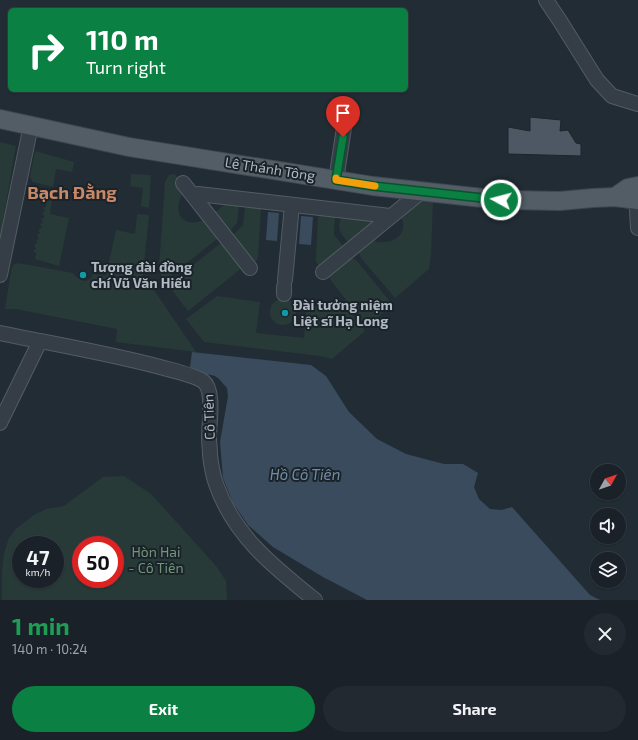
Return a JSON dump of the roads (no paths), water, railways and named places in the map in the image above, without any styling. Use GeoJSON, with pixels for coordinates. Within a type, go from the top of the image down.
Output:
{"type":"FeatureCollection","features":[{"type":"Feature","properties":{"kind":"main road","name":"Lê Thánh Tông"},"geometry":{"type":"LineString","coordinates":[[0,119],[129,147],[336,180],[422,191],[501,200],[560,201],[615,197],[628,188],[637,193]]}},
{"type":"Feature","properties":{"kind":"street"},"geometry":{"type":"LineString","coordinates":[[546,0],[597,80],[612,96],[638,104]]}},
{"type":"Feature","properties":{"kind":"street"},"geometry":{"type":"LineString","coordinates":[[336,180],[348,108]]}},
{"type":"Feature","properties":{"kind":"street"},"geometry":{"type":"LineString","coordinates":[[0,275],[30,125]]}},
{"type":"Feature","properties":{"kind":"street"},"geometry":{"type":"LineString","coordinates":[[183,182],[250,268]]}},
{"type":"Feature","properties":{"kind":"street"},"geometry":{"type":"LineString","coordinates":[[323,272],[422,191]]}},
{"type":"Feature","properties":{"kind":"street"},"geometry":{"type":"LineString","coordinates":[[637,193],[638,228]]}},
{"type":"Feature","properties":{"kind":"street"},"geometry":{"type":"LineString","coordinates":[[193,195],[198,194],[390,216]]}},
{"type":"Feature","properties":{"kind":"street"},"geometry":{"type":"LineString","coordinates":[[284,287],[292,205]]}},
{"type":"Feature","properties":{"kind":"street","name":"Cô Tiên"},"geometry":{"type":"LineString","coordinates":[[0,333],[155,365],[204,381],[208,388],[210,402],[210,457],[216,484],[228,512],[255,549],[315,600]]}},
{"type":"Feature","properties":{"kind":"street"},"geometry":{"type":"LineString","coordinates":[[0,423],[40,342]]}},
{"type":"Feature","properties":{"kind":"water"},"geometry":{"type":"Polygon","coordinates":[[[268,212],[279,213],[277,241],[266,240],[268,212]]]}},
{"type":"Feature","properties":{"kind":"water"},"geometry":{"type":"Polygon","coordinates":[[[301,216],[313,217],[311,245],[299,244],[301,216]]]}},
{"type":"Feature","properties":{"kind":"water","name":"Hồ Cô Tiên"},"geometry":{"type":"Polygon","coordinates":[[[192,352],[311,365],[326,376],[349,412],[377,439],[406,454],[444,464],[463,464],[478,473],[474,487],[479,499],[490,509],[502,510],[512,507],[590,595],[600,600],[367,600],[323,577],[273,547],[248,525],[233,503],[223,478],[220,442],[228,396],[227,388],[215,376],[202,373],[190,367],[192,352]]]}},
{"type":"Feature","properties":{"kind":"place","name":"Tượng đài đồng chí Vũ Văn Hiếu"},"geometry":{"type":"Point","coordinates":[83,275]}},
{"type":"Feature","properties":{"kind":"place","name":"Đài tưởng niệm Liệt sĩ Hạ Long"},"geometry":{"type":"Point","coordinates":[285,313]}},
{"type":"Feature","properties":{"kind":"district","name":"Bạch Đằng"},"geometry":{"type":"Point","coordinates":[72,193]}},
{"type":"Feature","properties":{"kind":"park label","name":"Hòn Hai - Cô Tiên"},"geometry":{"type":"Point","coordinates":[156,560]}}]}
